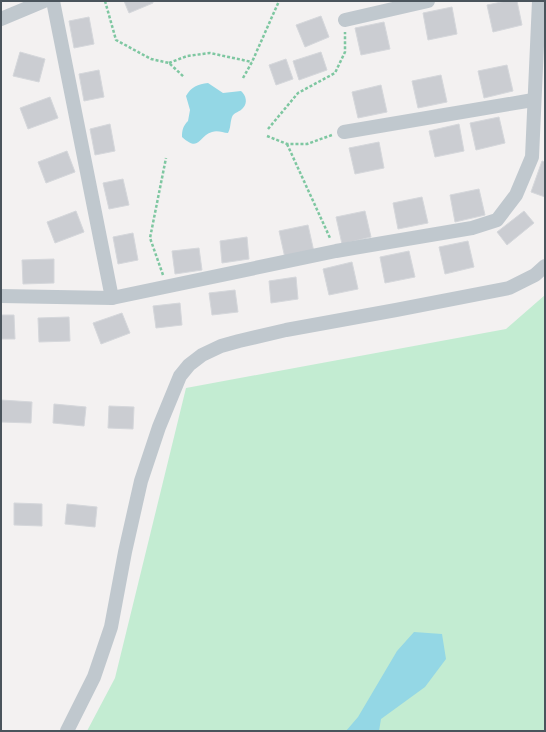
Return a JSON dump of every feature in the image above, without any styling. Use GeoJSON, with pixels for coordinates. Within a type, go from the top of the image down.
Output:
{"type":"FeatureCollection","features":[{"type":"Feature","properties":{"kind":"street"},"geometry":{"type":"LineString","coordinates":[[1,19],[44,1]]}},
{"type":"Feature","properties":{"kind":"street"},"geometry":{"type":"LineString","coordinates":[[53,1],[112,298]]}},
{"type":"Feature","properties":{"kind":"street"},"geometry":{"type":"LineString","coordinates":[[345,20],[428,1]]}},
{"type":"Feature","properties":{"kind":"street"},"geometry":{"type":"LineString","coordinates":[[1,296],[112,298],[336,252],[472,228],[497,220],[516,195],[532,157],[539,1]]}},
{"type":"Feature","properties":{"kind":"street"},"geometry":{"type":"LineString","coordinates":[[344,132],[534,100]]}},
{"type":"Feature","properties":{"kind":"street"},"geometry":{"type":"LineString","coordinates":[[67,731],[94,677],[111,626],[125,552],[141,481],[159,426],[180,376],[189,365],[202,355],[221,346],[239,341],[286,330],[509,288],[535,275],[545,266]]}},
{"type":"Feature","properties":{"kind":"path"},"geometry":{"type":"LineString","coordinates":[[106,1],[116,40],[151,58],[169,63],[184,77]]}},
{"type":"Feature","properties":{"kind":"path"},"geometry":{"type":"LineString","coordinates":[[243,78],[252,62],[279,1]]}},
{"type":"Feature","properties":{"kind":"path"},"geometry":{"type":"LineString","coordinates":[[268,129],[298,93],[335,73],[345,52],[345,20]]}},
{"type":"Feature","properties":{"kind":"path"},"geometry":{"type":"LineString","coordinates":[[169,63],[187,56],[210,53],[252,62]]}},
{"type":"Feature","properties":{"kind":"path"},"geometry":{"type":"LineString","coordinates":[[267,136],[287,144],[307,144],[344,132]]}},
{"type":"Feature","properties":{"kind":"path"},"geometry":{"type":"LineString","coordinates":[[287,144],[336,252]]}},
{"type":"Feature","properties":{"kind":"path"},"geometry":{"type":"LineString","coordinates":[[166,158],[150,238],[167,287]]}},
{"type":"Feature","properties":{"kind":"green space"},"geometry":{"type":"Polygon","coordinates":[[[545,295],[545,731],[87,731],[115,678],[186,388],[506,329],[545,295]]]}},
{"type":"Feature","properties":{"kind":"water"},"geometry":{"type":"Polygon","coordinates":[[[208,83],[223,93],[241,91],[245,97],[246,104],[242,109],[233,115],[228,133],[214,131],[207,134],[196,144],[192,144],[182,137],[183,128],[188,121],[190,110],[186,96],[195,86],[208,83]]]}},
{"type":"Feature","properties":{"kind":"water"},"geometry":{"type":"Polygon","coordinates":[[[414,632],[442,634],[446,659],[425,687],[381,719],[379,731],[346,731],[358,717],[397,651],[414,632]]]}},
{"type":"Feature","properties":{"kind":"building"},"geometry":{"type":"Polygon","coordinates":[[[124,1],[153,1],[153,3],[129,13],[124,1]]]}},
{"type":"Feature","properties":{"kind":"building"},"geometry":{"type":"Polygon","coordinates":[[[506,1],[517,1],[522,25],[493,32],[487,5],[506,1]]]}},
{"type":"Feature","properties":{"kind":"building"},"geometry":{"type":"Polygon","coordinates":[[[452,7],[457,34],[428,40],[423,13],[452,7]]]}},
{"type":"Feature","properties":{"kind":"building"},"geometry":{"type":"Polygon","coordinates":[[[321,16],[329,37],[305,47],[296,25],[321,16]]]}},
{"type":"Feature","properties":{"kind":"building"},"geometry":{"type":"Polygon","coordinates":[[[89,17],[94,44],[74,48],[69,21],[89,17]]]}},
{"type":"Feature","properties":{"kind":"building"},"geometry":{"type":"Polygon","coordinates":[[[384,22],[390,49],[361,55],[355,28],[384,22]]]}},
{"type":"Feature","properties":{"kind":"building"},"geometry":{"type":"Polygon","coordinates":[[[20,52],[45,59],[39,82],[13,76],[20,52]]]}},
{"type":"Feature","properties":{"kind":"building"},"geometry":{"type":"Polygon","coordinates":[[[321,52],[327,70],[299,80],[293,61],[321,52]]]}},
{"type":"Feature","properties":{"kind":"building"},"geometry":{"type":"Polygon","coordinates":[[[286,59],[293,79],[276,85],[269,65],[286,59]]]}},
{"type":"Feature","properties":{"kind":"building"},"geometry":{"type":"Polygon","coordinates":[[[507,65],[513,91],[484,98],[478,71],[507,65]]]}},
{"type":"Feature","properties":{"kind":"building"},"geometry":{"type":"Polygon","coordinates":[[[99,70],[104,97],[84,101],[79,74],[99,70]]]}},
{"type":"Feature","properties":{"kind":"building"},"geometry":{"type":"Polygon","coordinates":[[[441,75],[447,102],[418,108],[412,81],[441,75]]]}},
{"type":"Feature","properties":{"kind":"building"},"geometry":{"type":"Polygon","coordinates":[[[381,85],[387,112],[358,118],[352,92],[381,85]]]}},
{"type":"Feature","properties":{"kind":"building"},"geometry":{"type":"Polygon","coordinates":[[[50,97],[58,118],[28,129],[20,108],[50,97]]]}},
{"type":"Feature","properties":{"kind":"building"},"geometry":{"type":"Polygon","coordinates":[[[499,117],[505,143],[476,150],[470,123],[499,117]]]}},
{"type":"Feature","properties":{"kind":"building"},"geometry":{"type":"Polygon","coordinates":[[[110,124],[115,151],[95,155],[90,129],[110,124]]]}},
{"type":"Feature","properties":{"kind":"building"},"geometry":{"type":"Polygon","coordinates":[[[459,124],[464,151],[435,157],[429,131],[459,124]]]}},
{"type":"Feature","properties":{"kind":"building"},"geometry":{"type":"Polygon","coordinates":[[[379,142],[384,168],[355,174],[349,148],[379,142]]]}},
{"type":"Feature","properties":{"kind":"building"},"geometry":{"type":"Polygon","coordinates":[[[67,151],[75,172],[46,183],[38,162],[67,151]]]}},
{"type":"Feature","properties":{"kind":"building"},"geometry":{"type":"Polygon","coordinates":[[[542,161],[545,162],[545,197],[531,192],[542,161]]]}},
{"type":"Feature","properties":{"kind":"building"},"geometry":{"type":"Polygon","coordinates":[[[123,179],[129,205],[109,209],[103,183],[123,179]]]}},
{"type":"Feature","properties":{"kind":"building"},"geometry":{"type":"Polygon","coordinates":[[[479,189],[485,215],[455,222],[450,195],[479,189]]]}},
{"type":"Feature","properties":{"kind":"building"},"geometry":{"type":"Polygon","coordinates":[[[422,197],[428,223],[398,229],[393,203],[422,197]]]}},
{"type":"Feature","properties":{"kind":"building"},"geometry":{"type":"Polygon","coordinates":[[[76,211],[84,232],[55,243],[47,222],[76,211]]]}},
{"type":"Feature","properties":{"kind":"building"},"geometry":{"type":"Polygon","coordinates":[[[365,211],[371,237],[342,244],[336,217],[365,211]]]}},
{"type":"Feature","properties":{"kind":"building"},"geometry":{"type":"Polygon","coordinates":[[[524,211],[534,223],[507,245],[497,232],[524,211]]]}},
{"type":"Feature","properties":{"kind":"building"},"geometry":{"type":"Polygon","coordinates":[[[308,225],[314,252],[285,258],[279,231],[308,225]]]}},
{"type":"Feature","properties":{"kind":"building"},"geometry":{"type":"Polygon","coordinates":[[[133,233],[138,260],[118,264],[113,237],[133,233]]]}},
{"type":"Feature","properties":{"kind":"building"},"geometry":{"type":"Polygon","coordinates":[[[247,237],[249,259],[222,263],[220,241],[247,237]]]}},
{"type":"Feature","properties":{"kind":"building"},"geometry":{"type":"Polygon","coordinates":[[[468,241],[474,267],[445,274],[439,247],[468,241]]]}},
{"type":"Feature","properties":{"kind":"building"},"geometry":{"type":"Polygon","coordinates":[[[199,248],[202,270],[175,274],[172,251],[199,248]]]}},
{"type":"Feature","properties":{"kind":"building"},"geometry":{"type":"Polygon","coordinates":[[[409,251],[415,277],[385,283],[380,257],[409,251]]]}},
{"type":"Feature","properties":{"kind":"building"},"geometry":{"type":"Polygon","coordinates":[[[54,259],[54,283],[23,284],[22,260],[54,259]]]}},
{"type":"Feature","properties":{"kind":"building"},"geometry":{"type":"Polygon","coordinates":[[[352,262],[358,289],[329,295],[323,269],[352,262]]]}},
{"type":"Feature","properties":{"kind":"building"},"geometry":{"type":"Polygon","coordinates":[[[296,277],[298,299],[271,303],[269,281],[296,277]]]}},
{"type":"Feature","properties":{"kind":"building"},"geometry":{"type":"Polygon","coordinates":[[[235,290],[238,312],[212,315],[209,293],[235,290]]]}},
{"type":"Feature","properties":{"kind":"building"},"geometry":{"type":"Polygon","coordinates":[[[180,303],[182,325],[156,328],[153,306],[180,303]]]}},
{"type":"Feature","properties":{"kind":"building"},"geometry":{"type":"Polygon","coordinates":[[[122,313],[130,333],[101,344],[93,323],[122,313]]]}},
{"type":"Feature","properties":{"kind":"building"},"geometry":{"type":"Polygon","coordinates":[[[1,315],[14,315],[15,339],[1,339],[1,315]]]}},
{"type":"Feature","properties":{"kind":"building"},"geometry":{"type":"Polygon","coordinates":[[[69,317],[70,341],[39,342],[38,318],[69,317]]]}},
{"type":"Feature","properties":{"kind":"building"},"geometry":{"type":"Polygon","coordinates":[[[1,400],[32,402],[31,423],[1,422],[1,400]]]}},
{"type":"Feature","properties":{"kind":"building"},"geometry":{"type":"Polygon","coordinates":[[[54,404],[86,407],[84,426],[53,423],[54,404]]]}},
{"type":"Feature","properties":{"kind":"building"},"geometry":{"type":"Polygon","coordinates":[[[109,406],[134,407],[133,429],[108,428],[109,406]]]}},
{"type":"Feature","properties":{"kind":"building"},"geometry":{"type":"Polygon","coordinates":[[[14,503],[42,504],[42,526],[14,525],[14,503]]]}},
{"type":"Feature","properties":{"kind":"building"},"geometry":{"type":"Polygon","coordinates":[[[67,504],[97,507],[95,527],[65,524],[67,504]]]}}]}
